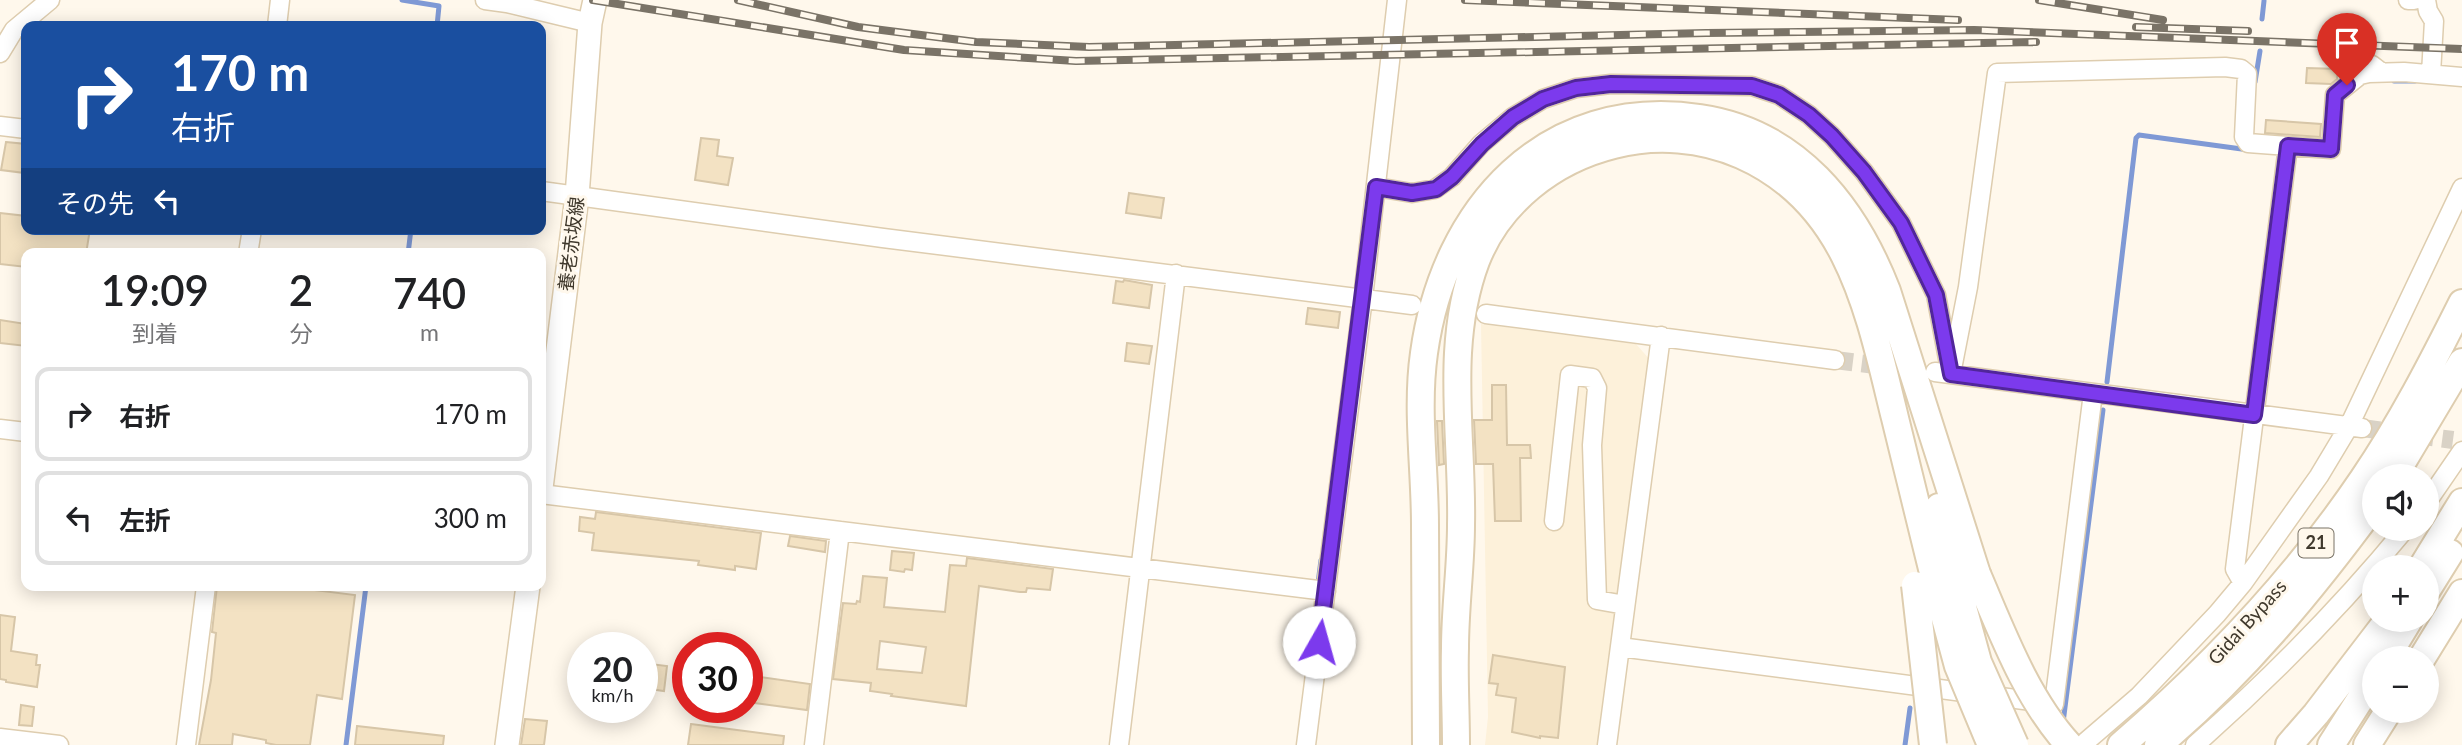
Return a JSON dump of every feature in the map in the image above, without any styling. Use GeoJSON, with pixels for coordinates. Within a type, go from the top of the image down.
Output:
{"type":"FeatureCollection","features":[{"type":"Feature","properties":{"kind":"highway"},"geometry":{"type":"LineString","coordinates":[[1426,745],[1425,524],[1421,389],[1430,322],[1455,249],[1475,214],[1496,186],[1520,163],[1547,145],[1579,130],[1608,120],[1642,115],[1703,118],[1749,132],[1782,148],[1811,171],[1844,208],[1874,257],[1903,348],[1946,579],[1958,666],[1991,745]]}},
{"type":"Feature","properties":{"kind":"highway"},"geometry":{"type":"LineString","coordinates":[[1457,745],[1455,648],[1461,524],[1457,380],[1459,334],[1466,291],[1477,258],[1514,201],[1540,178],[1568,161],[1599,148],[1630,141],[1663,139],[1695,141],[1729,150],[1759,163],[1785,180],[1817,211],[1830,229],[1861,293],[1946,579],[1978,662],[2015,745]]}},
{"type":"Feature","properties":{"kind":"highway","name":"Gidai Bypass"},"geometry":{"type":"LineString","coordinates":[[2121,745],[2166,707],[2218,655],[2272,597],[2322,536],[2377,456],[2415,392],[2462,303]]}},
{"type":"Feature","properties":{"kind":"highway"},"geometry":{"type":"LineString","coordinates":[[2401,464],[2462,362]]}},
{"type":"Feature","properties":{"kind":"highway"},"geometry":{"type":"LineString","coordinates":[[2429,555],[2462,502]]}},
{"type":"Feature","properties":{"kind":"highway","name":"Gidai Bypass"},"geometry":{"type":"LineString","coordinates":[[2158,745],[2212,695],[2291,611],[2362,521]]}},
{"type":"Feature","properties":{"kind":"highway"},"geometry":{"type":"LineString","coordinates":[[2439,570],[2462,531]]}},
{"type":"Feature","properties":{"kind":"highway"},"geometry":{"type":"LineString","coordinates":[[1933,745],[1946,579]]}},
{"type":"Feature","properties":{"kind":"highway"},"geometry":{"type":"LineString","coordinates":[[1946,579],[2004,637],[2043,711],[2069,745]]}},
{"type":"Feature","properties":{"kind":"highway"},"geometry":{"type":"LineString","coordinates":[[2429,646],[2462,593]]}},
{"type":"Feature","properties":{"kind":"highway"},"geometry":{"type":"LineString","coordinates":[[2289,745],[2379,632]]}},
{"type":"Feature","properties":{"kind":"highway"},"geometry":{"type":"LineString","coordinates":[[2330,745],[2362,696]]}},
{"type":"Feature","properties":{"kind":"highway"},"geometry":{"type":"LineString","coordinates":[[2367,745],[2381,723]]}},
{"type":"Feature","properties":{"kind":"main road","name":"養老赤坂線"},"geometry":{"type":"LineString","coordinates":[[546,447],[577,196],[590,23],[595,0]]}},
{"type":"Feature","properties":{"kind":"main road"},"geometry":{"type":"LineString","coordinates":[[507,745],[527,591]]}},
{"type":"Feature","properties":{"kind":"street"},"geometry":{"type":"LineString","coordinates":[[25,21],[50,0]]}},
{"type":"Feature","properties":{"kind":"street"},"geometry":{"type":"LineString","coordinates":[[278,21],[280,0]]}},
{"type":"Feature","properties":{"kind":"street"},"geometry":{"type":"LineString","coordinates":[[485,0],[590,23]]}},
{"type":"Feature","properties":{"kind":"street"},"geometry":{"type":"LineString","coordinates":[[1306,745],[1363,298],[1397,0]]}},
{"type":"Feature","properties":{"kind":"street"},"geometry":{"type":"LineString","coordinates":[[2408,0],[2414,0]]}},
{"type":"Feature","properties":{"kind":"street"},"geometry":{"type":"LineString","coordinates":[[2426,0],[2434,21],[2431,74]]}},
{"type":"Feature","properties":{"kind":"street"},"geometry":{"type":"LineString","coordinates":[[0,53],[14,30],[21,24]]}},
{"type":"Feature","properties":{"kind":"street"},"geometry":{"type":"LineString","coordinates":[[2340,58],[2372,65],[2381,72]]}},
{"type":"Feature","properties":{"kind":"street"},"geometry":{"type":"LineString","coordinates":[[1943,373],[1968,287],[1997,73],[2225,67],[2241,69],[2247,75],[2244,137],[2248,143],[2331,149],[2335,95],[2360,75],[2381,72],[2462,77]]}},
{"type":"Feature","properties":{"kind":"street"},"geometry":{"type":"LineString","coordinates":[[1376,187],[1412,193],[1436,189],[1452,177],[1482,144],[1513,117],[1543,99],[1576,88],[1611,84],[1752,86],[1779,95],[1809,115],[1832,136],[1864,172],[1901,223],[1936,295],[1943,373]]}},
{"type":"Feature","properties":{"kind":"street"},"geometry":{"type":"LineString","coordinates":[[0,125],[21,128]]}},
{"type":"Feature","properties":{"kind":"street"},"geometry":{"type":"LineString","coordinates":[[2243,583],[2235,569],[2288,146]]}},
{"type":"Feature","properties":{"kind":"street"},"geometry":{"type":"LineString","coordinates":[[2082,745],[2158,678],[2217,614],[2243,583],[2356,427],[2462,188]]}},
{"type":"Feature","properties":{"kind":"street"},"geometry":{"type":"LineString","coordinates":[[546,192],[883,238],[1412,304]]}},
{"type":"Feature","properties":{"kind":"street"},"geometry":{"type":"LineString","coordinates":[[1119,745],[1177,274]]}},
{"type":"Feature","properties":{"kind":"street"},"geometry":{"type":"LineString","coordinates":[[1486,314],[1835,360]]}},
{"type":"Feature","properties":{"kind":"street"},"geometry":{"type":"LineString","coordinates":[[1607,745],[1661,337]]}},
{"type":"Feature","properties":{"kind":"street"},"geometry":{"type":"LineString","coordinates":[[1943,373],[2356,427]]}},
{"type":"Feature","properties":{"kind":"street"},"geometry":{"type":"LineString","coordinates":[[1554,521],[1570,375],[1592,378],[1597,388],[1592,445],[1597,600],[1625,605]]}},
{"type":"Feature","properties":{"kind":"street"},"geometry":{"type":"LineString","coordinates":[[1620,647],[2054,704],[2093,393]]}},
{"type":"Feature","properties":{"kind":"street"},"geometry":{"type":"LineString","coordinates":[[0,429],[21,431]]}},
{"type":"Feature","properties":{"kind":"street"},"geometry":{"type":"LineString","coordinates":[[2439,480],[2459,444]]}},
{"type":"Feature","properties":{"kind":"street"},"geometry":{"type":"LineString","coordinates":[[546,495],[1326,591]]}},
{"type":"Feature","properties":{"kind":"street"},"geometry":{"type":"LineString","coordinates":[[814,745],[840,531]]}},
{"type":"Feature","properties":{"kind":"street"},"geometry":{"type":"LineString","coordinates":[[2195,745],[2324,622],[2395,541]]}},
{"type":"Feature","properties":{"kind":"street"},"geometry":{"type":"LineString","coordinates":[[186,745],[205,591]]}},
{"type":"Feature","properties":{"kind":"street"},"geometry":{"type":"LineString","coordinates":[[0,738],[59,745]]}},
{"type":"Feature","properties":{"kind":"shaded area"},"geometry":{"type":"Polygon","coordinates":[[[1481,324],[1636,344],[1651,361],[1600,745],[1485,745],[1488,717],[1481,324]]]}},
{"type":"Feature","properties":{"kind":"building"},"geometry":{"type":"Polygon","coordinates":[[[2307,68],[2338,69],[2337,79],[2331,84],[2306,83],[2307,68]]]}},
{"type":"Feature","properties":{"kind":"building"},"geometry":{"type":"Polygon","coordinates":[[[2266,120],[2321,124],[2320,137],[2265,133],[2266,120]]]}},
{"type":"Feature","properties":{"kind":"building"},"geometry":{"type":"Polygon","coordinates":[[[701,138],[719,140],[717,156],[733,158],[728,185],[695,180],[701,138]]]}},
{"type":"Feature","properties":{"kind":"building"},"geometry":{"type":"Polygon","coordinates":[[[6,142],[21,144],[21,172],[1,170],[6,142]]]}},
{"type":"Feature","properties":{"kind":"building"},"geometry":{"type":"Polygon","coordinates":[[[1129,193],[1164,198],[1161,218],[1126,213],[1129,193]]]}},
{"type":"Feature","properties":{"kind":"building"},"geometry":{"type":"Polygon","coordinates":[[[0,213],[21,215],[21,235],[89,235],[87,248],[21,248],[21,266],[0,264],[0,213]]]}},
{"type":"Feature","properties":{"kind":"building"},"geometry":{"type":"Polygon","coordinates":[[[1116,281],[1152,285],[1149,308],[1113,303],[1116,281]]]}},
{"type":"Feature","properties":{"kind":"building"},"geometry":{"type":"Polygon","coordinates":[[[1308,308],[1340,312],[1338,328],[1306,324],[1308,308]]]}},
{"type":"Feature","properties":{"kind":"building"},"geometry":{"type":"Polygon","coordinates":[[[0,320],[21,323],[21,345],[0,343],[0,320]]]}},
{"type":"Feature","properties":{"kind":"building"},"geometry":{"type":"Polygon","coordinates":[[[1127,343],[1152,346],[1149,364],[1125,361],[1127,343]]]}},
{"type":"Feature","properties":{"kind":"building"},"geometry":{"type":"Polygon","coordinates":[[[1492,385],[1506,385],[1507,445],[1530,445],[1531,458],[1520,458],[1521,521],[1495,521],[1493,464],[1476,464],[1474,420],[1492,420],[1492,385]]]}},
{"type":"Feature","properties":{"kind":"building"},"geometry":{"type":"Polygon","coordinates":[[[1437,421],[1442,421],[1444,464],[1439,465],[1437,421]]]}},
{"type":"Feature","properties":{"kind":"building"},"geometry":{"type":"Polygon","coordinates":[[[596,512],[761,533],[756,569],[735,566],[735,570],[698,565],[699,561],[592,550],[594,533],[579,531],[580,517],[595,519],[596,512]]]}},
{"type":"Feature","properties":{"kind":"building"},"geometry":{"type":"Polygon","coordinates":[[[790,536],[826,541],[825,552],[788,546],[790,536]]]}},
{"type":"Feature","properties":{"kind":"building"},"geometry":{"type":"Polygon","coordinates":[[[892,551],[914,553],[912,570],[890,570],[892,551]]]}},
{"type":"Feature","properties":{"kind":"building"},"geometry":{"type":"Polygon","coordinates":[[[967,558],[1053,569],[1050,590],[1027,588],[1026,592],[1020,592],[979,586],[966,706],[891,696],[892,694],[870,691],[871,683],[833,679],[843,603],[860,602],[863,576],[887,578],[884,607],[945,612],[950,565],[966,566],[967,558]],[[880,641],[877,669],[922,673],[926,647],[880,641]]]}},
{"type":"Feature","properties":{"kind":"building"},"geometry":{"type":"Polygon","coordinates":[[[216,591],[323,591],[355,595],[342,699],[317,695],[310,745],[276,745],[266,743],[266,740],[233,734],[232,745],[199,745],[211,680],[216,633],[212,632],[216,591]]]}},
{"type":"Feature","properties":{"kind":"building"},"geometry":{"type":"Polygon","coordinates":[[[0,615],[15,617],[11,651],[37,655],[36,665],[40,665],[37,687],[0,679],[0,615]]]}},
{"type":"Feature","properties":{"kind":"building"},"geometry":{"type":"Polygon","coordinates":[[[1493,655],[1565,667],[1558,738],[1540,738],[1512,732],[1516,698],[1496,695],[1498,684],[1489,683],[1493,655]]]}},
{"type":"Feature","properties":{"kind":"building"},"geometry":{"type":"Polygon","coordinates":[[[658,665],[667,666],[664,691],[658,690],[658,665]]]}},
{"type":"Feature","properties":{"kind":"building"},"geometry":{"type":"Polygon","coordinates":[[[763,677],[810,684],[807,710],[763,704],[763,677]]]}},
{"type":"Feature","properties":{"kind":"building"},"geometry":{"type":"Polygon","coordinates":[[[21,705],[34,707],[32,726],[19,725],[21,705]]]}},
{"type":"Feature","properties":{"kind":"building"},"geometry":{"type":"Polygon","coordinates":[[[525,719],[547,721],[544,745],[521,745],[525,719]]]}},
{"type":"Feature","properties":{"kind":"building"},"geometry":{"type":"Polygon","coordinates":[[[691,724],[784,736],[783,745],[688,745],[691,724]]]}},
{"type":"Feature","properties":{"kind":"building"},"geometry":{"type":"Polygon","coordinates":[[[357,726],[444,736],[443,745],[355,745],[357,726]]]}},
{"type":"Feature","properties":{"kind":"waterway"},"geometry":{"type":"LineString","coordinates":[[402,0],[439,6],[438,21]]}},
{"type":"Feature","properties":{"kind":"waterway"},"geometry":{"type":"LineString","coordinates":[[2262,19],[2264,1]]}},
{"type":"Feature","properties":{"kind":"waterway"},"geometry":{"type":"LineString","coordinates":[[2255,82],[2260,51]]}},
{"type":"Feature","properties":{"kind":"waterway"},"geometry":{"type":"LineString","coordinates":[[2394,81],[2415,81]]}},
{"type":"Feature","properties":{"kind":"waterway"},"geometry":{"type":"LineString","coordinates":[[2107,382],[2136,138],[2139,135],[2249,150]]}},
{"type":"Feature","properties":{"kind":"waterway"},"geometry":{"type":"LineString","coordinates":[[409,248],[410,235]]}},
{"type":"Feature","properties":{"kind":"waterway"},"geometry":{"type":"LineString","coordinates":[[2063,723],[2103,410]]}},
{"type":"Feature","properties":{"kind":"waterway"},"geometry":{"type":"LineString","coordinates":[[1318,583],[1321,560]]}},
{"type":"Feature","properties":{"kind":"waterway"},"geometry":{"type":"LineString","coordinates":[[346,745],[365,591]]}},
{"type":"Feature","properties":{"kind":"waterway"},"geometry":{"type":"LineString","coordinates":[[1905,745],[1910,708]]}},
{"type":"Feature","properties":{"kind":"tunnel"},"geometry":{"type":"LineString","coordinates":[[1835,360],[1891,367]]}},
{"type":"Feature","properties":{"kind":"tunnel"},"geometry":{"type":"LineString","coordinates":[[2362,428],[2453,440]]}},
{"type":"Feature","properties":{"kind":"railway"},"geometry":{"type":"LineString","coordinates":[[593,0],[904,50],[1076,61],[2036,42]]}},
{"type":"Feature","properties":{"kind":"railway"},"geometry":{"type":"LineString","coordinates":[[738,0],[858,27],[976,42],[1089,47],[1706,33],[1974,30],[2462,49]]}},
{"type":"Feature","properties":{"kind":"railway"},"geometry":{"type":"LineString","coordinates":[[1465,0],[1958,20]]}},
{"type":"Feature","properties":{"kind":"railway"},"geometry":{"type":"LineString","coordinates":[[2039,0],[2163,20]]}},
{"type":"Feature","properties":{"kind":"railway"},"geometry":{"type":"LineString","coordinates":[[2136,27],[2248,31]]}},
{"type":"Feature","properties":{"kind":"route"},"geometry":{"type":"LineString","coordinates":[[1319,642],[1376,187],[1412,193],[1436,189],[1452,177],[1482,144],[1513,117],[1543,99],[1576,88],[1611,84],[1752,86],[1779,95],[1809,115],[1832,136],[1864,172],[1901,223],[1936,295],[1951,374],[2254,415],[2288,146],[2331,149],[2335,95],[2347,85]]}}]}
